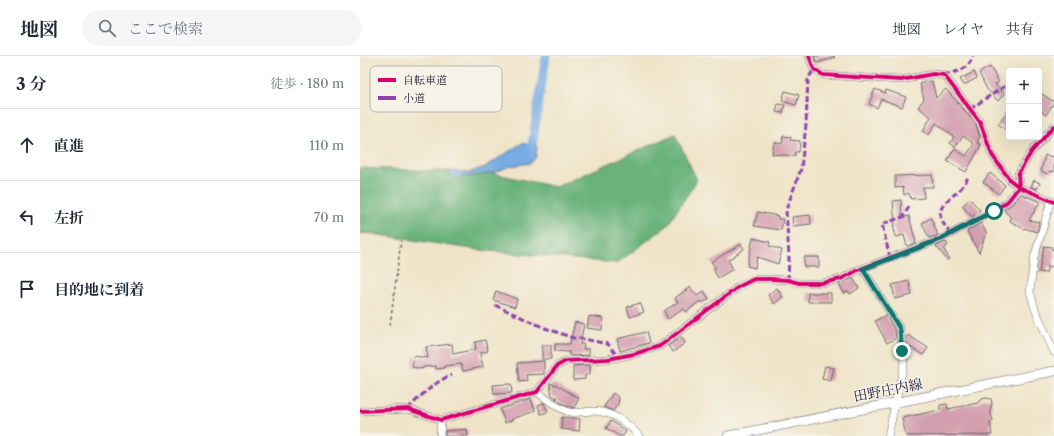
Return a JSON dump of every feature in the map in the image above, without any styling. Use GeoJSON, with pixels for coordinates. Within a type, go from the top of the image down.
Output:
{"type":"FeatureCollection","features":[{"type":"Feature","properties":{"kind":"main road","name":"田野庄内線"},"geometry":{"type":"LineString","coordinates":[[734,435],[1054,371]]}},
{"type":"Feature","properties":{"kind":"street"},"geometry":{"type":"LineString","coordinates":[[809,56],[814,69],[823,75],[901,80],[933,74],[944,75],[980,122],[992,155],[1010,180],[1019,187],[1052,202],[1034,258],[1030,291],[1035,309],[1054,352]]}},
{"type":"Feature","properties":{"kind":"street"},"geometry":{"type":"LineString","coordinates":[[360,411],[408,409],[442,420],[537,392],[557,366],[566,361],[608,359],[634,354],[660,346],[738,288],[754,279],[788,280],[799,283],[822,283],[841,279],[858,270],[941,239],[994,211],[1008,201],[1019,187],[1018,174],[1032,151],[1054,126]]}},
{"type":"Feature","properties":{"kind":"street"},"geometry":{"type":"LineString","coordinates":[[863,269],[900,329],[904,364],[888,436]]}},
{"type":"Feature","properties":{"kind":"street"},"geometry":{"type":"LineString","coordinates":[[537,392],[560,409],[571,412],[595,411],[609,414],[628,425],[639,436]]}},
{"type":"Feature","properties":{"kind":"street"},"geometry":{"type":"LineString","coordinates":[[440,436],[442,420]]}},
{"type":"Feature","properties":{"kind":"path"},"geometry":{"type":"LineString","coordinates":[[390,324],[401,241]]}},
{"type":"Feature","properties":{"kind":"green space"},"geometry":{"type":"Polygon","coordinates":[[[675,134],[697,180],[667,226],[617,263],[479,250],[366,233],[360,234],[360,168],[492,173],[556,187],[675,134]]]}},
{"type":"Feature","properties":{"kind":"water"},"geometry":{"type":"Polygon","coordinates":[[[522,143],[537,146],[536,157],[531,163],[511,166],[492,173],[454,178],[448,171],[471,172],[485,167],[522,143]]]}},
{"type":"Feature","properties":{"kind":"building"},"geometry":{"type":"Polygon","coordinates":[[[814,56],[834,56],[835,57],[817,63],[814,56]]]}},
{"type":"Feature","properties":{"kind":"building"},"geometry":{"type":"Polygon","coordinates":[[[990,67],[999,82],[995,84],[1004,94],[998,101],[987,89],[979,73],[990,67]]]}},
{"type":"Feature","properties":{"kind":"building"},"geometry":{"type":"Polygon","coordinates":[[[974,72],[977,78],[964,85],[960,79],[974,72]]]}},
{"type":"Feature","properties":{"kind":"building"},"geometry":{"type":"Polygon","coordinates":[[[932,81],[936,98],[946,89],[976,124],[980,137],[977,142],[981,145],[966,172],[947,161],[954,149],[966,156],[974,144],[963,136],[955,147],[950,143],[954,137],[936,123],[929,135],[923,131],[931,117],[918,107],[924,99],[920,84],[932,81]]]}},
{"type":"Feature","properties":{"kind":"building"},"geometry":{"type":"Polygon","coordinates":[[[875,89],[885,93],[886,90],[906,97],[902,107],[881,99],[877,108],[869,104],[875,89]]]}},
{"type":"Feature","properties":{"kind":"building"},"geometry":{"type":"Polygon","coordinates":[[[785,91],[799,95],[796,105],[782,101],[785,91]]]}},
{"type":"Feature","properties":{"kind":"building"},"geometry":{"type":"Polygon","coordinates":[[[1042,94],[1054,102],[1046,115],[1042,112],[1042,94]]]}},
{"type":"Feature","properties":{"kind":"building"},"geometry":{"type":"Polygon","coordinates":[[[778,104],[785,105],[783,113],[776,112],[778,104]]]}},
{"type":"Feature","properties":{"kind":"building"},"geometry":{"type":"Polygon","coordinates":[[[1006,113],[1006,130],[998,124],[1006,113]]]}},
{"type":"Feature","properties":{"kind":"building"},"geometry":{"type":"Polygon","coordinates":[[[783,136],[791,137],[790,140],[800,141],[799,152],[795,152],[795,156],[772,154],[774,142],[782,144],[783,136]]]}},
{"type":"Feature","properties":{"kind":"building"},"geometry":{"type":"Polygon","coordinates":[[[1045,155],[1054,157],[1054,172],[1049,171],[1048,174],[1041,171],[1045,155]]]}},
{"type":"Feature","properties":{"kind":"building"},"geometry":{"type":"Polygon","coordinates":[[[990,173],[1005,185],[999,194],[983,182],[990,173]]]}},
{"type":"Feature","properties":{"kind":"building"},"geometry":{"type":"Polygon","coordinates":[[[932,175],[933,187],[923,187],[924,198],[911,199],[909,193],[904,195],[903,187],[895,188],[895,176],[932,175]]]}},
{"type":"Feature","properties":{"kind":"building"},"geometry":{"type":"Polygon","coordinates":[[[1034,180],[1040,183],[1037,189],[1031,187],[1034,180]]]}},
{"type":"Feature","properties":{"kind":"building"},"geometry":{"type":"Polygon","coordinates":[[[1021,194],[1040,202],[1029,220],[1039,222],[1037,232],[1024,229],[1010,221],[1011,218],[1004,210],[1021,194]]]}},
{"type":"Feature","properties":{"kind":"building"},"geometry":{"type":"Polygon","coordinates":[[[970,199],[980,210],[972,217],[962,206],[970,199]]]}},
{"type":"Feature","properties":{"kind":"building"},"geometry":{"type":"Polygon","coordinates":[[[901,200],[902,218],[909,216],[916,243],[907,246],[904,235],[896,237],[893,225],[895,225],[893,201],[901,200]]]}},
{"type":"Feature","properties":{"kind":"building"},"geometry":{"type":"Polygon","coordinates":[[[758,212],[778,216],[778,219],[783,219],[781,230],[754,226],[758,212]]]}},
{"type":"Feature","properties":{"kind":"building"},"geometry":{"type":"Polygon","coordinates":[[[810,215],[811,224],[793,226],[792,217],[810,215]]]}},
{"type":"Feature","properties":{"kind":"building"},"geometry":{"type":"Polygon","coordinates":[[[931,218],[938,235],[929,238],[922,223],[931,218]]]}},
{"type":"Feature","properties":{"kind":"building"},"geometry":{"type":"Polygon","coordinates":[[[981,223],[987,234],[979,253],[967,231],[981,223]]]}},
{"type":"Feature","properties":{"kind":"building"},"geometry":{"type":"Polygon","coordinates":[[[753,238],[770,242],[769,246],[782,250],[778,264],[757,257],[755,268],[747,266],[753,238]]]}},
{"type":"Feature","properties":{"kind":"building"},"geometry":{"type":"Polygon","coordinates":[[[946,242],[948,245],[944,249],[949,259],[947,260],[936,246],[946,242]]]}},
{"type":"Feature","properties":{"kind":"building"},"geometry":{"type":"Polygon","coordinates":[[[741,244],[744,249],[728,260],[733,269],[718,278],[713,269],[716,268],[711,262],[741,244]]]}},
{"type":"Feature","properties":{"kind":"building"},"geometry":{"type":"Polygon","coordinates":[[[1044,246],[1052,247],[1051,249],[1054,250],[1054,267],[1048,266],[1046,273],[1039,272],[1044,246]]]}},
{"type":"Feature","properties":{"kind":"building"},"geometry":{"type":"Polygon","coordinates":[[[804,257],[819,257],[819,267],[804,267],[804,257]]]}},
{"type":"Feature","properties":{"kind":"building"},"geometry":{"type":"Polygon","coordinates":[[[853,278],[859,288],[850,294],[848,291],[844,293],[839,284],[853,278]]]}},
{"type":"Feature","properties":{"kind":"building"},"geometry":{"type":"Polygon","coordinates":[[[909,281],[912,295],[895,299],[892,285],[909,281]]]}},
{"type":"Feature","properties":{"kind":"building"},"geometry":{"type":"Polygon","coordinates":[[[690,287],[697,296],[704,291],[709,299],[702,303],[700,301],[686,312],[684,309],[668,319],[664,311],[678,302],[675,298],[690,287]]]}},
{"type":"Feature","properties":{"kind":"building"},"geometry":{"type":"Polygon","coordinates":[[[777,288],[783,297],[774,304],[768,295],[777,288]]]}},
{"type":"Feature","properties":{"kind":"building"},"geometry":{"type":"Polygon","coordinates":[[[496,291],[517,299],[515,307],[493,300],[496,291]]]}},
{"type":"Feature","properties":{"kind":"building"},"geometry":{"type":"Polygon","coordinates":[[[808,293],[831,293],[831,302],[808,302],[808,293]]]}},
{"type":"Feature","properties":{"kind":"building"},"geometry":{"type":"Polygon","coordinates":[[[640,303],[644,312],[630,317],[627,307],[640,303]]]}},
{"type":"Feature","properties":{"kind":"building"},"geometry":{"type":"Polygon","coordinates":[[[886,315],[895,331],[896,338],[887,343],[875,321],[886,315]]]}},
{"type":"Feature","properties":{"kind":"building"},"geometry":{"type":"Polygon","coordinates":[[[589,316],[603,318],[602,330],[587,328],[589,316]]]}},
{"type":"Feature","properties":{"kind":"building"},"geometry":{"type":"Polygon","coordinates":[[[575,322],[584,324],[580,344],[584,344],[583,349],[589,349],[589,355],[572,356],[569,355],[569,352],[555,351],[555,344],[570,344],[575,322]]]}},
{"type":"Feature","properties":{"kind":"building"},"geometry":{"type":"Polygon","coordinates":[[[646,332],[649,343],[620,351],[617,339],[646,332]]]}},
{"type":"Feature","properties":{"kind":"building"},"geometry":{"type":"Polygon","coordinates":[[[908,335],[928,348],[923,355],[907,345],[906,337],[908,335]]]}},
{"type":"Feature","properties":{"kind":"building"},"geometry":{"type":"Polygon","coordinates":[[[681,337],[685,343],[673,352],[668,346],[681,337]]]}},
{"type":"Feature","properties":{"kind":"building"},"geometry":{"type":"Polygon","coordinates":[[[485,340],[488,351],[480,353],[483,367],[463,371],[461,364],[444,366],[445,368],[436,369],[436,366],[423,367],[423,369],[412,367],[414,356],[428,358],[426,347],[452,344],[453,354],[476,349],[475,342],[485,340]]]}},
{"type":"Feature","properties":{"kind":"building"},"geometry":{"type":"Polygon","coordinates":[[[542,345],[551,345],[551,359],[542,359],[542,345]]]}},
{"type":"Feature","properties":{"kind":"building"},"geometry":{"type":"Polygon","coordinates":[[[544,361],[544,374],[526,375],[527,381],[519,382],[517,363],[544,361]]]}},
{"type":"Feature","properties":{"kind":"building"},"geometry":{"type":"Polygon","coordinates":[[[590,365],[590,374],[585,375],[585,379],[573,380],[573,366],[590,365]]]}},
{"type":"Feature","properties":{"kind":"building"},"geometry":{"type":"Polygon","coordinates":[[[825,366],[834,368],[831,381],[822,379],[825,366]]]}},
{"type":"Feature","properties":{"kind":"building"},"geometry":{"type":"Polygon","coordinates":[[[550,383],[555,384],[579,398],[574,408],[567,406],[555,399],[558,398],[552,396],[550,383]]]}},
{"type":"Feature","properties":{"kind":"building"},"geometry":{"type":"Polygon","coordinates":[[[511,384],[512,393],[494,394],[493,385],[511,384]]]}},
{"type":"Feature","properties":{"kind":"building"},"geometry":{"type":"Polygon","coordinates":[[[613,393],[619,398],[618,404],[613,411],[604,407],[613,393]]]}},
{"type":"Feature","properties":{"kind":"building"},"geometry":{"type":"Polygon","coordinates":[[[531,399],[535,411],[505,423],[500,409],[531,399]]]}},
{"type":"Feature","properties":{"kind":"building"},"geometry":{"type":"Polygon","coordinates":[[[982,399],[991,399],[992,403],[990,410],[993,421],[990,423],[992,435],[906,436],[902,418],[940,410],[940,405],[947,404],[948,409],[978,403],[982,399]]]}},
{"type":"Feature","properties":{"kind":"building"},"geometry":{"type":"Polygon","coordinates":[[[544,403],[548,412],[541,414],[538,405],[544,403]]]}},
{"type":"Feature","properties":{"kind":"building"},"geometry":{"type":"Polygon","coordinates":[[[562,417],[580,419],[579,431],[561,429],[562,417]]]}},
{"type":"Feature","properties":{"kind":"building"},"geometry":{"type":"Polygon","coordinates":[[[611,421],[626,431],[623,436],[619,436],[606,428],[611,421]]]}},
{"type":"Feature","properties":{"kind":"building"},"geometry":{"type":"Polygon","coordinates":[[[467,429],[468,436],[445,436],[445,431],[467,429]]]}},
{"type":"Feature","properties":{"kind":"waterway"},"geometry":{"type":"LineString","coordinates":[[532,145],[546,56]]}},
{"type":"Feature","properties":{"kind":"marked path"},"geometry":{"type":"LineString","coordinates":[[944,75],[962,70],[968,65],[973,56]]}},
{"type":"Feature","properties":{"kind":"marked path"},"geometry":{"type":"LineString","coordinates":[[788,280],[789,256],[786,210],[801,169],[806,125],[808,79],[814,69]]}},
{"type":"Feature","properties":{"kind":"marked path"},"geometry":{"type":"LineString","coordinates":[[970,109],[1005,86]]}},
{"type":"Feature","properties":{"kind":"marked path"},"geometry":{"type":"LineString","coordinates":[[950,234],[942,221],[942,208],[946,201],[962,187],[969,175]]}},
{"type":"Feature","properties":{"kind":"marked path"},"geometry":{"type":"LineString","coordinates":[[890,258],[882,224],[903,217],[910,205]]}},
{"type":"Feature","properties":{"kind":"marked path"},"geometry":{"type":"LineString","coordinates":[[495,305],[545,328],[573,338],[608,344],[618,357]]}},
{"type":"Feature","properties":{"kind":"marked path"},"geometry":{"type":"LineString","coordinates":[[408,409],[434,385],[452,375]]}},
{"type":"Feature","properties":{"kind":"cycle path"},"geometry":{"type":"LineString","coordinates":[[809,56],[814,69],[823,75],[901,80],[933,74],[944,75],[980,122],[992,155],[1010,180],[1019,187],[1054,202]]}},
{"type":"Feature","properties":{"kind":"cycle path"},"geometry":{"type":"LineString","coordinates":[[360,411],[408,409],[441,420],[537,392],[557,366],[566,361],[608,359],[634,354],[660,346],[738,287],[754,279],[788,280],[799,283],[822,283],[841,279],[858,270],[941,239],[994,211],[1008,201],[1019,187],[1018,174],[1032,151],[1054,126]]}},
{"type":"Feature","properties":{"kind":"route"},"geometry":{"type":"LineString","coordinates":[[902,351],[900,329],[863,269],[941,239],[994,211]]}}]}
